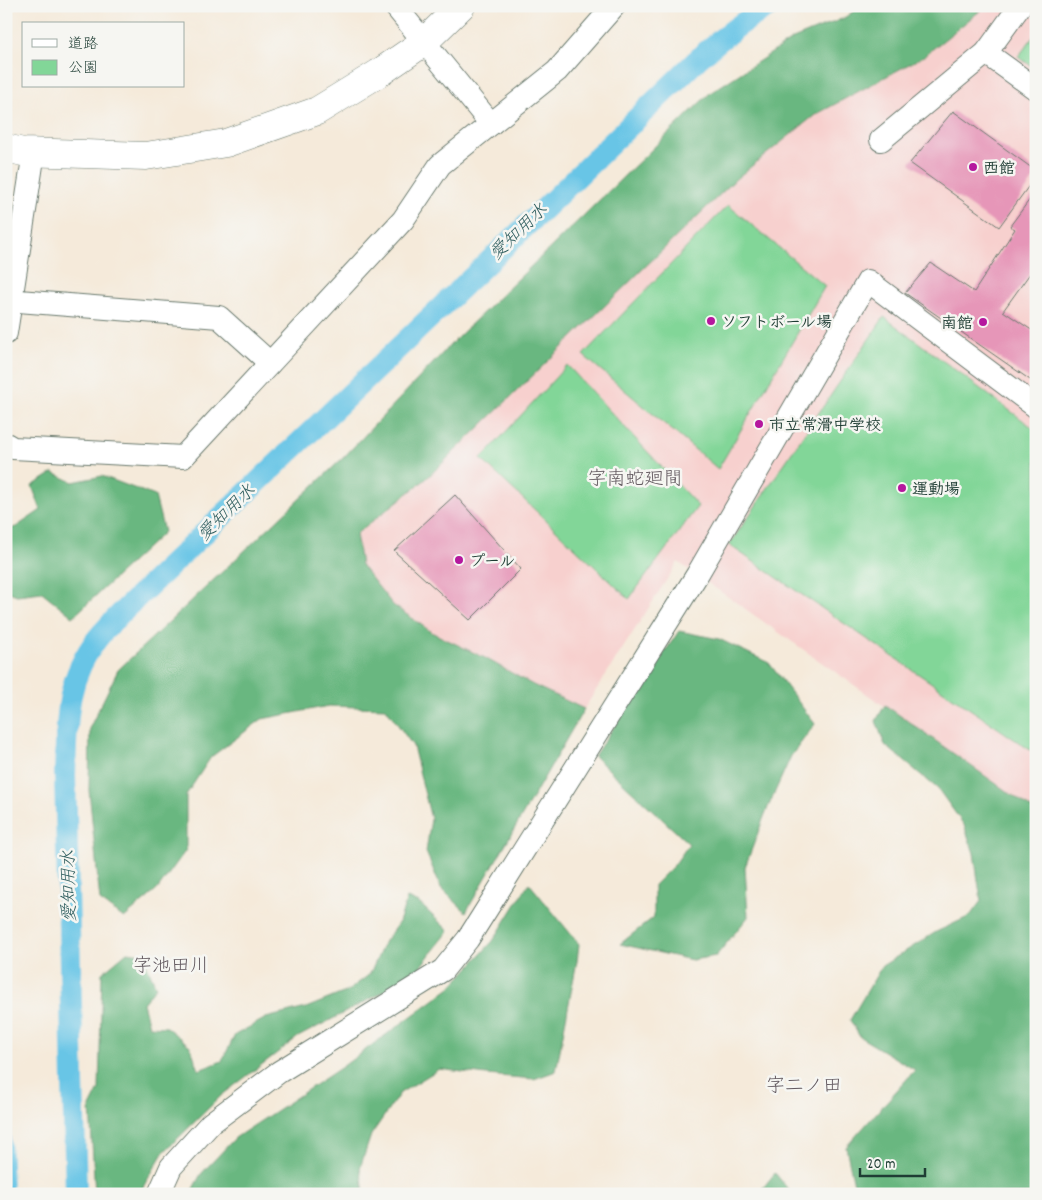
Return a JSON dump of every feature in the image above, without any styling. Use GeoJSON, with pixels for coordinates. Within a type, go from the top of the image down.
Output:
{"type":"FeatureCollection","features":[{"type":"Feature","properties":{"kind":"street"},"geometry":{"type":"LineString","coordinates":[[395,6],[490,124]]}},
{"type":"Feature","properties":{"kind":"street"},"geometry":{"type":"LineString","coordinates":[[6,148],[23,152],[146,156],[226,143],[317,111],[379,73],[424,42],[462,6]]}},
{"type":"Feature","properties":{"kind":"street"},"geometry":{"type":"LineString","coordinates":[[6,444],[13,448],[183,457],[403,220],[440,165],[557,72],[614,6]]}},
{"type":"Feature","properties":{"kind":"street"},"geometry":{"type":"LineString","coordinates":[[881,140],[986,53],[1020,6]]}},
{"type":"Feature","properties":{"kind":"street"},"geometry":{"type":"LineString","coordinates":[[986,53],[1036,89]]}},
{"type":"Feature","properties":{"kind":"street"},"geometry":{"type":"LineString","coordinates":[[6,333],[9,300],[34,152]]}},
{"type":"Feature","properties":{"kind":"street"},"geometry":{"type":"LineString","coordinates":[[159,1194],[171,1167],[211,1123],[279,1072],[443,970],[468,939],[697,575],[868,281],[1036,407]]}},
{"type":"Feature","properties":{"kind":"street"},"geometry":{"type":"LineString","coordinates":[[9,300],[219,316],[270,363]]}},
{"type":"Feature","properties":{"kind":"shaded area","name":"市立常滑中学校"},"geometry":{"type":"Polygon","coordinates":[[[986,6],[1036,6],[1036,812],[678,562],[584,709],[433,633],[393,605],[361,565],[356,534],[426,479],[737,178],[815,115],[924,56],[986,6]]]}},
{"type":"Feature","properties":{"kind":"green space"},"geometry":{"type":"Polygon","coordinates":[[[861,6],[986,6],[924,56],[815,115],[737,178],[426,479],[356,534],[361,565],[393,605],[433,633],[584,709],[466,912],[441,888],[426,852],[431,819],[413,746],[386,708],[329,706],[262,719],[211,757],[186,795],[186,850],[157,890],[124,918],[100,901],[89,790],[90,727],[118,670],[344,457],[455,340],[710,93],[793,39],[844,18],[861,6]]]}},
{"type":"Feature","properties":{"kind":"green space"},"geometry":{"type":"Polygon","coordinates":[[[1036,33],[1036,69],[1018,57],[1036,33]]]}},
{"type":"Feature","properties":{"kind":"green space","name":"ソフトボール場"},"geometry":{"type":"Polygon","coordinates":[[[728,205],[825,286],[718,469],[583,355],[728,205]]]}},
{"type":"Feature","properties":{"kind":"green space","name":"運動場"},"geometry":{"type":"Polygon","coordinates":[[[884,317],[1036,430],[1036,754],[729,545],[884,317]]]}},
{"type":"Feature","properties":{"kind":"green space"},"geometry":{"type":"Polygon","coordinates":[[[567,365],[698,506],[629,599],[481,459],[567,365]]]}},
{"type":"Feature","properties":{"kind":"green space"},"geometry":{"type":"Polygon","coordinates":[[[53,473],[73,482],[102,476],[155,496],[164,532],[73,617],[42,592],[17,595],[6,591],[6,530],[16,527],[41,510],[32,486],[53,473]]]}},
{"type":"Feature","properties":{"kind":"green space"},"geometry":{"type":"Polygon","coordinates":[[[679,631],[719,639],[769,663],[815,724],[791,756],[765,814],[745,867],[748,917],[716,956],[692,960],[620,944],[654,917],[654,885],[675,864],[689,844],[594,756],[679,631]]]}},
{"type":"Feature","properties":{"kind":"green space"},"geometry":{"type":"Polygon","coordinates":[[[885,705],[1036,812],[1036,1194],[856,1194],[846,1147],[915,1070],[860,1037],[850,1020],[882,966],[936,932],[970,916],[981,901],[974,853],[964,825],[938,789],[885,745],[876,721],[885,705]]]}},
{"type":"Feature","properties":{"kind":"green space"},"geometry":{"type":"Polygon","coordinates":[[[529,883],[579,944],[556,1071],[534,1079],[439,1069],[400,1093],[371,1135],[360,1168],[364,1190],[358,1194],[190,1194],[201,1174],[235,1138],[342,1067],[450,988],[493,941],[529,883]]]}},
{"type":"Feature","properties":{"kind":"green space"},"geometry":{"type":"Polygon","coordinates":[[[407,898],[419,903],[449,931],[416,972],[380,994],[298,1037],[222,1095],[163,1153],[141,1194],[95,1194],[90,1107],[99,1089],[102,973],[127,952],[142,954],[156,987],[143,1003],[149,1026],[166,1027],[190,1046],[199,1070],[222,1061],[235,1035],[266,1018],[306,1008],[348,991],[370,974],[385,941],[399,922],[407,898]]]}},
{"type":"Feature","properties":{"kind":"green space"},"geometry":{"type":"Polygon","coordinates":[[[775,1173],[792,1194],[758,1194],[775,1173]]]}},
{"type":"Feature","properties":{"kind":"building","name":"西館"},"geometry":{"type":"Polygon","coordinates":[[[953,111],[1036,171],[1036,176],[999,227],[910,163],[953,111]]]}},
{"type":"Feature","properties":{"kind":"building","name":"南館"},"geometry":{"type":"Polygon","coordinates":[[[1036,191],[1036,265],[1003,311],[1036,333],[1036,384],[905,293],[931,263],[974,292],[1015,229],[1010,226],[1036,191]]]}},
{"type":"Feature","properties":{"kind":"building","name":"プール"},"geometry":{"type":"Polygon","coordinates":[[[455,495],[521,569],[470,620],[394,551],[455,495]]]}},
{"type":"Feature","properties":{"kind":"waterway","name":"愛知用水"},"geometry":{"type":"LineString","coordinates":[[76,1194],[65,775],[69,704],[78,671],[86,655],[100,635],[126,608],[697,60],[732,31],[770,6]]}},
{"type":"Feature","properties":{"kind":"waterway"},"geometry":{"type":"LineString","coordinates":[[6,1087],[10,1194]]}},
{"type":"Feature","properties":{"kind":"place","name":"西館"},"geometry":{"type":"Point","coordinates":[973,167]}},
{"type":"Feature","properties":{"kind":"place","name":"ソフトボール場"},"geometry":{"type":"Point","coordinates":[711,321]}},
{"type":"Feature","properties":{"kind":"place","name":"南館"},"geometry":{"type":"Point","coordinates":[983,322]}},
{"type":"Feature","properties":{"kind":"place","name":"市立常滑中学校"},"geometry":{"type":"Point","coordinates":[759,424]}},
{"type":"Feature","properties":{"kind":"place","name":"運動場"},"geometry":{"type":"Point","coordinates":[902,488]}},
{"type":"Feature","properties":{"kind":"place","name":"プール"},"geometry":{"type":"Point","coordinates":[459,560]}},
{"type":"Feature","properties":{"kind":"district","name":"字南蛇廻間"},"geometry":{"type":"Point","coordinates":[635,477]}},
{"type":"Feature","properties":{"kind":"district","name":"字池田川"},"geometry":{"type":"Point","coordinates":[171,964]}},
{"type":"Feature","properties":{"kind":"district","name":"字二ノ田"},"geometry":{"type":"Point","coordinates":[804,1084]}}]}
